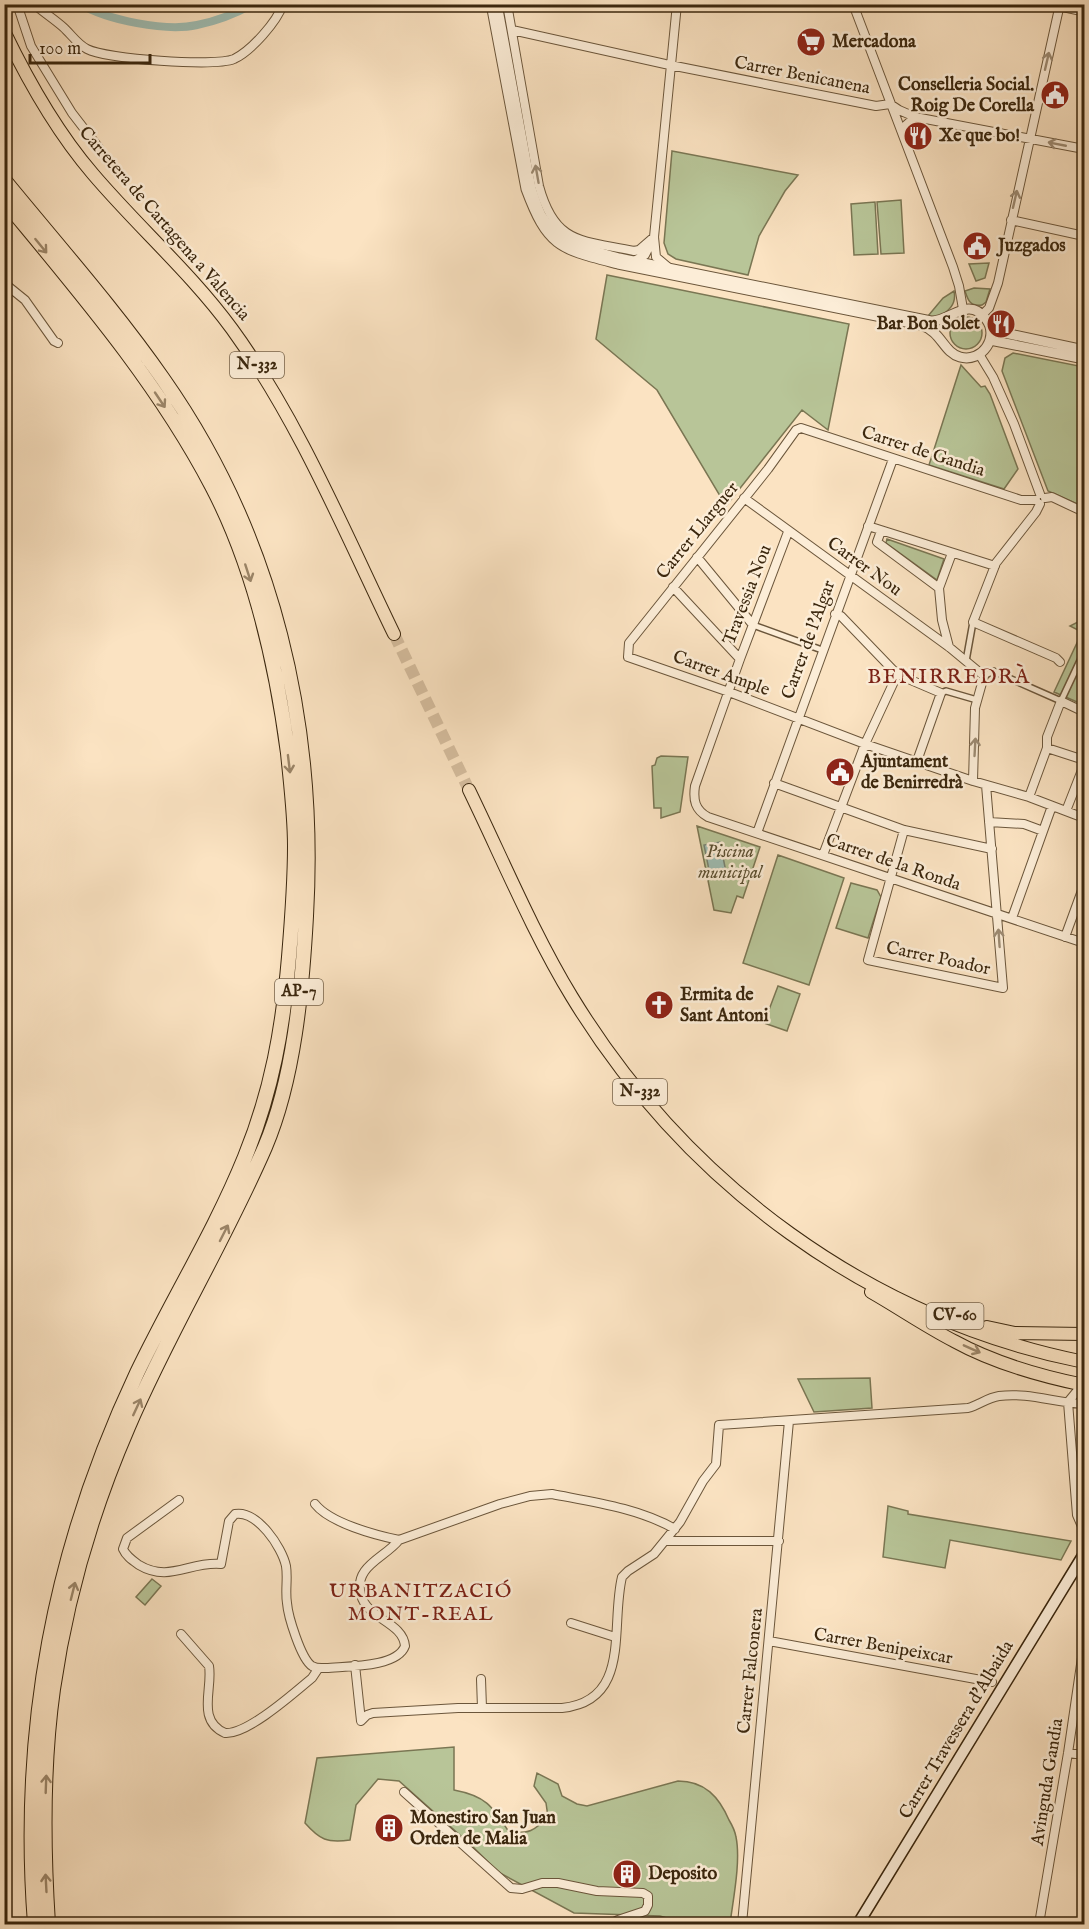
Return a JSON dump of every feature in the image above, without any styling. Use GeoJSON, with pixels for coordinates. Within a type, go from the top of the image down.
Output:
{"type":"FeatureCollection","features":[{"type":"Feature","properties":{"kind":"highway","name":"Carretera de Cartagena a Valencia"},"geometry":{"type":"LineString","coordinates":[[4,31],[37,95],[66,140],[92,173],[214,306],[261,370],[295,432],[394,634]]}},
{"type":"Feature","properties":{"kind":"highway"},"geometry":{"type":"LineString","coordinates":[[4,45],[26,87],[66,150],[114,207],[137,222]]}},
{"type":"Feature","properties":{"kind":"highway","name":"AP-7"},"geometry":{"type":"LineString","coordinates":[[4,180],[164,380],[227,486],[258,560],[284,646],[299,729],[307,808],[308,875],[305,940],[291,1057],[282,1098],[267,1143],[128,1426],[91,1523],[70,1605],[53,1689],[48,1743],[45,1842],[48,1924]]}},
{"type":"Feature","properties":{"kind":"highway","name":"AP-7"},"geometry":{"type":"LineString","coordinates":[[4,200],[124,349],[153,390],[177,425],[212,487],[228,521],[257,602],[272,658],[283,717],[294,810],[295,846],[292,918],[282,1023],[272,1081],[261,1117],[231,1191],[138,1371],[116,1420],[96,1470],[63,1579],[44,1665],[36,1733],[31,1844],[35,1924]]}},
{"type":"Feature","properties":{"kind":"highway","name":"N-332"},"geometry":{"type":"LineString","coordinates":[[469,790],[571,996],[604,1046],[636,1087],[692,1151],[747,1201],[833,1263],[880,1288],[968,1329],[1037,1351],[1084,1362]]}},
{"type":"Feature","properties":{"kind":"highway"},"geometry":{"type":"LineString","coordinates":[[818,1252],[828,1267],[955,1341],[1006,1364],[1083,1385]]}},
{"type":"Feature","properties":{"kind":"highway","name":"CV-60"},"geometry":{"type":"LineString","coordinates":[[833,1263],[865,1274],[964,1320],[996,1330],[1035,1335],[1084,1334]]}},
{"type":"Feature","properties":{"kind":"main road","name":"Carrer Travessera d'Albaida"},"geometry":{"type":"LineString","coordinates":[[858,1924],[1084,1554]]}},
{"type":"Feature","properties":{"kind":"street"},"geometry":{"type":"LineString","coordinates":[[17,4],[31,46],[72,113],[99,148]]}},
{"type":"Feature","properties":{"kind":"street"},"geometry":{"type":"LineString","coordinates":[[34,4],[88,49],[134,59],[164,61],[234,59],[262,36],[276,18],[283,4]]}},
{"type":"Feature","properties":{"kind":"street"},"geometry":{"type":"LineString","coordinates":[[492,4],[526,189],[536,218],[551,238],[564,248],[618,264],[915,324],[929,328],[947,348],[958,356],[972,357],[987,346],[990,335],[982,315],[976,311],[963,309],[941,320],[931,321],[634,261],[582,248],[566,241],[552,230],[541,215],[531,188],[497,4]]}},
{"type":"Feature","properties":{"kind":"street"},"geometry":{"type":"LineString","coordinates":[[507,4],[539,186],[548,212],[556,225],[568,236],[579,241],[633,250],[639,250],[654,237]]}},
{"type":"Feature","properties":{"kind":"street"},"geometry":{"type":"LineString","coordinates":[[668,267],[656,257],[654,237],[676,4]]}},
{"type":"Feature","properties":{"kind":"street"},"geometry":{"type":"LineString","coordinates":[[982,315],[989,308],[998,283],[1057,5],[1084,11]]}},
{"type":"Feature","properties":{"kind":"street"},"geometry":{"type":"LineString","coordinates":[[855,7],[956,276],[963,309]]}},
{"type":"Feature","properties":{"kind":"street","name":"Carrer Benicanena"},"geometry":{"type":"LineString","coordinates":[[512,30],[671,66],[876,106],[890,104],[915,117],[1084,149]]}},
{"type":"Feature","properties":{"kind":"street"},"geometry":{"type":"LineString","coordinates":[[903,136],[905,126],[915,117]]}},
{"type":"Feature","properties":{"kind":"street"},"geometry":{"type":"LineString","coordinates":[[1011,220],[1084,236]]}},
{"type":"Feature","properties":{"kind":"street"},"geometry":{"type":"LineString","coordinates":[[634,261],[645,255],[654,237]]}},
{"type":"Feature","properties":{"kind":"street"},"geometry":{"type":"LineString","coordinates":[[4,283],[25,300],[54,342],[58,344]]}},
{"type":"Feature","properties":{"kind":"street"},"geometry":{"type":"LineString","coordinates":[[943,342],[943,328],[950,315]]}},
{"type":"Feature","properties":{"kind":"street"},"geometry":{"type":"LineString","coordinates":[[990,335],[1084,350]]}},
{"type":"Feature","properties":{"kind":"street"},"geometry":{"type":"LineString","coordinates":[[990,335],[1084,359]]}},
{"type":"Feature","properties":{"kind":"street"},"geometry":{"type":"LineString","coordinates":[[966,661],[974,622],[995,566],[1036,512],[1040,496],[1014,424],[993,377],[979,354]]}},
{"type":"Feature","properties":{"kind":"street","name":"Carrer de Gandia"},"geometry":{"type":"LineString","coordinates":[[801,428],[1021,500],[1040,496],[1052,497],[1084,512]]}},
{"type":"Feature","properties":{"kind":"street","name":"Carrer Llarguer"},"geometry":{"type":"LineString","coordinates":[[628,657],[628,643],[796,430],[801,428]]}},
{"type":"Feature","properties":{"kind":"street","name":"Carrer de l'Algar"},"geometry":{"type":"LineString","coordinates":[[757,833],[892,459]]}},
{"type":"Feature","properties":{"kind":"street","name":"Carrer Nou"},"geometry":{"type":"LineString","coordinates":[[744,498],[949,647],[984,676]]}},
{"type":"Feature","properties":{"kind":"street"},"geometry":{"type":"LineString","coordinates":[[868,526],[995,566]]}},
{"type":"Feature","properties":{"kind":"street","name":"Travessia Nou"},"geometry":{"type":"LineString","coordinates":[[695,805],[695,786],[788,531]]}},
{"type":"Feature","properties":{"kind":"street"},"geometry":{"type":"LineString","coordinates":[[880,531],[877,542],[939,588]]}},
{"type":"Feature","properties":{"kind":"street"},"geometry":{"type":"LineString","coordinates":[[949,647],[942,620],[939,588],[952,553]]}},
{"type":"Feature","properties":{"kind":"street"},"geometry":{"type":"LineString","coordinates":[[697,557],[753,625],[822,650]]}},
{"type":"Feature","properties":{"kind":"street"},"geometry":{"type":"LineString","coordinates":[[673,587],[740,659]]}},
{"type":"Feature","properties":{"kind":"street"},"geometry":{"type":"LineString","coordinates":[[835,614],[841,616],[898,673],[941,693],[946,691],[977,700]]}},
{"type":"Feature","properties":{"kind":"street"},"geometry":{"type":"LineString","coordinates":[[974,622],[1056,658],[1060,662]]}},
{"type":"Feature","properties":{"kind":"street"},"geometry":{"type":"LineString","coordinates":[[1029,797],[1047,748],[1047,737],[1084,652]]}},
{"type":"Feature","properties":{"kind":"street","name":"Carrer Ample"},"geometry":{"type":"LineString","coordinates":[[628,657],[729,692],[865,744],[973,781],[1029,797],[1084,818]]}},
{"type":"Feature","properties":{"kind":"street"},"geometry":{"type":"LineString","coordinates":[[973,781],[975,713],[984,676],[993,671],[1084,711]]}},
{"type":"Feature","properties":{"kind":"street"},"geometry":{"type":"LineString","coordinates":[[823,855],[865,744],[898,673]]}},
{"type":"Feature","properties":{"kind":"street"},"geometry":{"type":"LineString","coordinates":[[917,761],[941,693]]}},
{"type":"Feature","properties":{"kind":"street"},"geometry":{"type":"LineString","coordinates":[[1047,748],[1084,760]]}},
{"type":"Feature","properties":{"kind":"street"},"geometry":{"type":"LineString","coordinates":[[1066,811],[1084,765]]}},
{"type":"Feature","properties":{"kind":"street"},"geometry":{"type":"LineString","coordinates":[[774,783],[904,830],[992,849]]}},
{"type":"Feature","properties":{"kind":"street"},"geometry":{"type":"LineString","coordinates":[[986,785],[996,913]]}},
{"type":"Feature","properties":{"kind":"street","name":"Carrer de la Ronda"},"geometry":{"type":"LineString","coordinates":[[695,805],[702,814],[708,817],[1084,943]]}},
{"type":"Feature","properties":{"kind":"street"},"geometry":{"type":"LineString","coordinates":[[1012,918],[1052,806]]}},
{"type":"Feature","properties":{"kind":"street"},"geometry":{"type":"LineString","coordinates":[[990,822],[1024,824],[1043,831]]}},
{"type":"Feature","properties":{"kind":"street"},"geometry":{"type":"LineString","coordinates":[[892,878],[904,830]]}},
{"type":"Feature","properties":{"kind":"street","name":"Carrer Poador"},"geometry":{"type":"LineString","coordinates":[[892,878],[868,960],[1003,988],[996,913]]}},
{"type":"Feature","properties":{"kind":"street"},"geometry":{"type":"LineString","coordinates":[[1065,937],[1084,885]]}},
{"type":"Feature","properties":{"kind":"street"},"geometry":{"type":"LineString","coordinates":[[1083,1385],[1068,1402],[1077,1507],[1080,1524],[1084,1531]]}},
{"type":"Feature","properties":{"kind":"street"},"geometry":{"type":"LineString","coordinates":[[355,1665],[361,1721],[373,1713],[430,1709],[562,1708],[580,1705],[588,1701],[607,1683],[612,1667],[622,1577],[627,1571],[654,1554],[675,1529],[703,1481],[716,1464],[718,1425],[968,1408],[1000,1396],[1021,1396],[1084,1404]]}},
{"type":"Feature","properties":{"kind":"street","name":"Carrer Falconera"},"geometry":{"type":"LineString","coordinates":[[742,1924],[789,1421]]}},
{"type":"Feature","properties":{"kind":"street"},"geometry":{"type":"LineString","coordinates":[[179,1500],[127,1538],[123,1548],[126,1555],[145,1568],[158,1573],[207,1564],[221,1564],[231,1518],[235,1514],[242,1513],[251,1516],[262,1526],[282,1555],[286,1567],[288,1611],[303,1654],[309,1663],[318,1668],[384,1662],[398,1656],[404,1650],[405,1642],[402,1634],[376,1616],[366,1605],[360,1593],[361,1581],[366,1569],[399,1540],[500,1504],[543,1494],[632,1512],[675,1529]]}},
{"type":"Feature","properties":{"kind":"street"},"geometry":{"type":"LineString","coordinates":[[315,1504],[334,1518],[399,1540]]}},
{"type":"Feature","properties":{"kind":"street"},"geometry":{"type":"LineString","coordinates":[[666,1541],[779,1541]]}},
{"type":"Feature","properties":{"kind":"street"},"geometry":{"type":"LineString","coordinates":[[571,1623],[615,1637]]}},
{"type":"Feature","properties":{"kind":"street"},"geometry":{"type":"LineString","coordinates":[[181,1634],[208,1666],[207,1712],[214,1725],[225,1733],[239,1731],[258,1720],[312,1678],[318,1668]]}},
{"type":"Feature","properties":{"kind":"street","name":"Carrer Benipeixcar"},"geometry":{"type":"LineString","coordinates":[[770,1641],[992,1682]]}},
{"type":"Feature","properties":{"kind":"street","name":"Avinguda Gandia"},"geometry":{"type":"LineString","coordinates":[[1039,1924],[1084,1644]]}},
{"type":"Feature","properties":{"kind":"street"},"geometry":{"type":"LineString","coordinates":[[481,1679],[482,1708]]}},
{"type":"Feature","properties":{"kind":"street"},"geometry":{"type":"LineString","coordinates":[[1068,1753],[1084,1755]]}},
{"type":"Feature","properties":{"kind":"street"},"geometry":{"type":"LineString","coordinates":[[404,1792],[511,1888],[522,1889],[542,1883],[558,1883],[597,1891],[639,1893],[648,1896],[645,1911],[610,1924]]}},
{"type":"Feature","properties":{"kind":"green space"},"geometry":{"type":"Polygon","coordinates":[[[672,151],[798,175],[785,191],[759,236],[748,275],[676,259],[668,254],[664,243],[672,151]]]}},
{"type":"Feature","properties":{"kind":"green space"},"geometry":{"type":"Polygon","coordinates":[[[901,200],[904,253],[881,254],[877,202],[901,200]]]}},
{"type":"Feature","properties":{"kind":"green space"},"geometry":{"type":"Polygon","coordinates":[[[875,202],[878,254],[854,255],[851,204],[875,202]]]}},
{"type":"Feature","properties":{"kind":"green space"},"geometry":{"type":"Polygon","coordinates":[[[989,263],[985,278],[976,281],[969,264],[989,263]]]}},
{"type":"Feature","properties":{"kind":"green space"},"geometry":{"type":"Polygon","coordinates":[[[607,275],[849,324],[828,430],[802,410],[726,506],[657,390],[596,339],[607,275]]]}},
{"type":"Feature","properties":{"kind":"green space"},"geometry":{"type":"Polygon","coordinates":[[[974,288],[990,289],[986,302],[982,305],[972,304],[967,297],[965,291],[974,288]]]}},
{"type":"Feature","properties":{"kind":"green space"},"geometry":{"type":"Polygon","coordinates":[[[954,291],[953,304],[948,310],[938,318],[928,316],[943,298],[954,291]]]}},
{"type":"Feature","properties":{"kind":"green space"},"geometry":{"type":"Polygon","coordinates":[[[966,317],[978,321],[982,333],[978,345],[966,349],[954,345],[950,333],[954,321],[966,317]]]}},
{"type":"Feature","properties":{"kind":"green space"},"geometry":{"type":"Polygon","coordinates":[[[1013,353],[1084,367],[1084,507],[1048,491],[1002,371],[1005,358],[1013,353]]]}},
{"type":"Feature","properties":{"kind":"green space"},"geometry":{"type":"Polygon","coordinates":[[[961,365],[981,387],[985,386],[990,394],[1018,469],[1004,489],[929,465],[961,365]]]}},
{"type":"Feature","properties":{"kind":"green space"},"geometry":{"type":"Polygon","coordinates":[[[887,539],[944,559],[937,580],[886,543],[887,539]]]}},
{"type":"Feature","properties":{"kind":"green space"},"geometry":{"type":"Polygon","coordinates":[[[1084,599],[1084,619],[1080,609],[1084,599]]]}},
{"type":"Feature","properties":{"kind":"green space"},"geometry":{"type":"Polygon","coordinates":[[[1084,619],[1084,705],[1054,692],[1082,632],[1070,626],[1084,619]]]}},
{"type":"Feature","properties":{"kind":"green space"},"geometry":{"type":"Polygon","coordinates":[[[661,756],[688,757],[680,812],[661,818],[661,808],[654,808],[652,766],[661,756]]]}},
{"type":"Feature","properties":{"kind":"green space","name":"Piscina municipal"},"geometry":{"type":"Polygon","coordinates":[[[697,826],[760,847],[743,898],[737,896],[731,913],[714,910],[697,826]]]}},
{"type":"Feature","properties":{"kind":"green space"},"geometry":{"type":"Polygon","coordinates":[[[778,855],[844,878],[809,985],[743,963],[778,855]]]}},
{"type":"Feature","properties":{"kind":"green space"},"geometry":{"type":"Polygon","coordinates":[[[851,883],[877,890],[881,897],[868,938],[836,928],[851,883]]]}},
{"type":"Feature","properties":{"kind":"green space"},"geometry":{"type":"Polygon","coordinates":[[[778,986],[800,994],[787,1031],[764,1023],[778,986]]]}},
{"type":"Feature","properties":{"kind":"green space"},"geometry":{"type":"Polygon","coordinates":[[[870,1378],[872,1408],[814,1412],[798,1379],[870,1378]]]}},
{"type":"Feature","properties":{"kind":"green space"},"geometry":{"type":"Polygon","coordinates":[[[888,1506],[908,1511],[908,1514],[1071,1541],[1061,1560],[950,1540],[945,1568],[883,1557],[888,1506]]]}},
{"type":"Feature","properties":{"kind":"green space"},"geometry":{"type":"Polygon","coordinates":[[[152,1579],[161,1586],[145,1605],[136,1597],[152,1579]]]}},
{"type":"Feature","properties":{"kind":"green space"},"geometry":{"type":"Polygon","coordinates":[[[454,1747],[454,1790],[481,1799],[493,1809],[509,1832],[531,1830],[548,1817],[546,1803],[534,1786],[537,1773],[558,1784],[562,1796],[577,1804],[587,1806],[678,1781],[703,1787],[721,1804],[736,1837],[737,1869],[730,1924],[687,1924],[660,1916],[574,1913],[498,1872],[399,1781],[378,1779],[356,1805],[350,1840],[324,1839],[305,1823],[317,1758],[454,1747]]]}},
{"type":"Feature","properties":{"kind":"water"},"geometry":{"type":"Polygon","coordinates":[[[720,842],[726,872],[710,875],[704,845],[720,842]]]}},
{"type":"Feature","properties":{"kind":"waterway"},"geometry":{"type":"LineString","coordinates":[[80,4],[121,20],[169,27],[184,27],[212,21],[253,4]]}},
{"type":"Feature","properties":{"kind":"tunnel"},"geometry":{"type":"LineString","coordinates":[[394,634],[469,790]]}},
{"type":"Feature","properties":{"kind":"place","name":"Mercadona"},"geometry":{"type":"Point","coordinates":[811,42]}},
{"type":"Feature","properties":{"kind":"place","name":"Conselleria Social. Roig De Corella"},"geometry":{"type":"Point","coordinates":[1055,95]}},
{"type":"Feature","properties":{"kind":"place","name":"Xe que bo!"},"geometry":{"type":"Point","coordinates":[918,136]}},
{"type":"Feature","properties":{"kind":"place","name":"Juzgados"},"geometry":{"type":"Point","coordinates":[977,246]}},
{"type":"Feature","properties":{"kind":"place","name":"Bar Bon Solet"},"geometry":{"type":"Point","coordinates":[1001,324]}},
{"type":"Feature","properties":{"kind":"place","name":"Ajuntament de Benirredrà"},"geometry":{"type":"Point","coordinates":[840,772]}},
{"type":"Feature","properties":{"kind":"place","name":"Ermita de Sant Antoni"},"geometry":{"type":"Point","coordinates":[659,1005]}},
{"type":"Feature","properties":{"kind":"place","name":"Monestiro San Juan Orden de Malia"},"geometry":{"type":"Point","coordinates":[389,1828]}},
{"type":"Feature","properties":{"kind":"place","name":"Deposito"},"geometry":{"type":"Point","coordinates":[627,1874]}},
{"type":"Feature","properties":{"kind":"district","name":"BENIRREDRÀ"},"geometry":{"type":"Point","coordinates":[949,677]}},
{"type":"Feature","properties":{"kind":"district","name":"URBANITZACIÓ MONT-REAL"},"geometry":{"type":"Point","coordinates":[421,1602]}}]}
